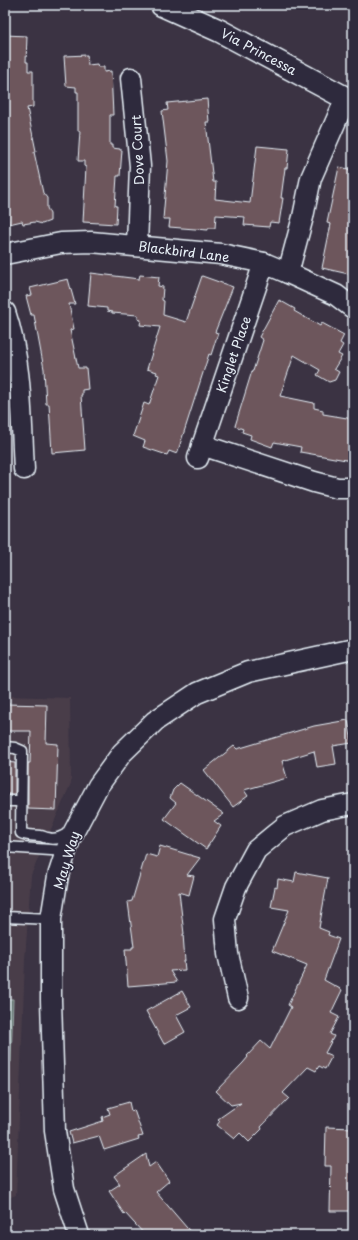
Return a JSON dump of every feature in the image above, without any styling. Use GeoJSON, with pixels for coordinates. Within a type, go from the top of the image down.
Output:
{"type":"FeatureCollection","features":[{"type":"Feature","properties":{"kind":"street","name":"Via Princessa"},"geometry":{"type":"LineString","coordinates":[[162,5],[220,31],[349,100]]}},
{"type":"Feature","properties":{"kind":"street","name":"Dove Court"},"geometry":{"type":"LineString","coordinates":[[131,78],[140,166],[137,246]]}},
{"type":"Feature","properties":{"kind":"street"},"geometry":{"type":"LineString","coordinates":[[288,273],[303,217],[311,178],[349,100]]}},
{"type":"Feature","properties":{"kind":"street","name":"Blackbird Lane"},"geometry":{"type":"LineString","coordinates":[[5,254],[60,243],[91,242],[221,254],[264,263],[336,295],[353,308]]}},
{"type":"Feature","properties":{"kind":"street","name":"Kinglet Place"},"geometry":{"type":"LineString","coordinates":[[264,263],[200,452],[337,488],[353,488]]}},
{"type":"Feature","properties":{"kind":"street"},"geometry":{"type":"LineString","coordinates":[[5,312],[10,328],[18,374],[24,470]]}},
{"type":"Feature","properties":{"kind":"street","name":"May Way"},"geometry":{"type":"LineString","coordinates":[[79,1235],[64,1189],[55,1131],[51,1000],[51,919],[58,876],[75,828],[98,786],[122,753],[155,721],[197,693],[248,672],[353,649]]}},
{"type":"Feature","properties":{"kind":"street"},"geometry":{"type":"LineString","coordinates":[[238,998],[228,954],[225,919],[236,887],[256,850],[285,826],[322,810],[353,804]]}},
{"type":"Feature","properties":{"kind":"lane"},"geometry":{"type":"LineString","coordinates":[[5,747],[16,748],[22,751],[21,833],[53,839],[60,838],[75,828]]}},
{"type":"Feature","properties":{"kind":"lane"},"geometry":{"type":"LineString","coordinates":[[5,801],[21,801]]}},
{"type":"Feature","properties":{"kind":"lane"},"geometry":{"type":"LineString","coordinates":[[5,847],[66,851]]}},
{"type":"Feature","properties":{"kind":"lane"},"geometry":{"type":"LineString","coordinates":[[5,917],[51,919]]}},
{"type":"Feature","properties":{"kind":"shaded area"},"geometry":{"type":"Polygon","coordinates":[[[5,696],[70,698],[71,783],[31,875],[25,959],[16,1195],[5,1199],[5,696]]]}},
{"type":"Feature","properties":{"kind":"green space"},"geometry":{"type":"Polygon","coordinates":[[[5,999],[13,999],[11,1062],[5,1062],[5,999]]]}},
{"type":"Feature","properties":{"kind":"green space"},"geometry":{"type":"Polygon","coordinates":[[[5,1098],[9,1098],[7,1161],[5,1161],[5,1098]]]}},
{"type":"Feature","properties":{"kind":"building"},"geometry":{"type":"Polygon","coordinates":[[[5,35],[27,36],[26,62],[28,62],[28,71],[33,71],[33,107],[27,108],[36,151],[34,152],[43,193],[47,198],[47,208],[50,214],[50,221],[42,224],[35,222],[23,224],[22,221],[9,224],[8,219],[5,220],[5,35]]]}},
{"type":"Feature","properties":{"kind":"building"},"geometry":{"type":"Polygon","coordinates":[[[87,55],[88,65],[97,64],[98,67],[104,67],[104,72],[111,71],[113,115],[110,115],[110,145],[112,145],[112,148],[122,150],[120,176],[117,176],[115,206],[117,206],[116,224],[83,222],[86,167],[84,166],[84,161],[78,161],[80,131],[78,131],[78,92],[76,92],[76,87],[66,86],[64,56],[87,55]]]}},
{"type":"Feature","properties":{"kind":"building"},"geometry":{"type":"Polygon","coordinates":[[[207,99],[209,122],[206,122],[213,182],[216,182],[215,199],[250,203],[257,146],[289,149],[287,168],[285,168],[281,198],[283,198],[279,223],[270,222],[269,227],[244,225],[245,217],[216,215],[215,228],[208,228],[208,230],[169,227],[170,219],[163,219],[168,161],[162,111],[168,110],[167,103],[207,99]]]}},
{"type":"Feature","properties":{"kind":"building"},"geometry":{"type":"Polygon","coordinates":[[[339,167],[353,170],[353,275],[322,268],[331,224],[327,223],[339,167]]]}},
{"type":"Feature","properties":{"kind":"building"},"geometry":{"type":"Polygon","coordinates":[[[91,273],[139,279],[140,275],[159,277],[158,286],[163,287],[163,315],[186,322],[202,276],[233,287],[215,332],[218,333],[211,355],[209,354],[177,454],[169,451],[167,455],[143,447],[145,441],[133,436],[144,403],[149,405],[159,375],[156,374],[157,372],[147,369],[160,327],[140,325],[141,320],[138,319],[138,315],[112,313],[107,311],[107,308],[88,306],[91,273]]]}},
{"type":"Feature","properties":{"kind":"building"},"geometry":{"type":"Polygon","coordinates":[[[68,279],[75,304],[69,304],[74,329],[70,330],[78,368],[86,368],[88,389],[82,390],[81,395],[85,450],[52,453],[49,404],[46,404],[44,369],[34,315],[31,315],[26,296],[32,295],[30,288],[68,279]]]}},
{"type":"Feature","properties":{"kind":"building"},"geometry":{"type":"Polygon","coordinates":[[[279,300],[295,309],[294,311],[320,326],[322,323],[344,335],[340,343],[343,345],[338,354],[342,356],[334,369],[339,372],[335,380],[329,382],[317,375],[320,370],[294,355],[280,396],[314,403],[314,408],[323,410],[323,414],[353,419],[352,461],[300,452],[301,447],[274,442],[272,447],[250,439],[251,435],[242,432],[243,429],[235,426],[263,340],[259,337],[279,300]]]}},
{"type":"Feature","properties":{"kind":"building"},"geometry":{"type":"Polygon","coordinates":[[[5,704],[47,705],[46,743],[58,744],[56,810],[28,809],[28,763],[30,763],[31,731],[5,731],[5,704]]]}},
{"type":"Feature","properties":{"kind":"building"},"geometry":{"type":"Polygon","coordinates":[[[348,720],[352,743],[333,746],[336,764],[317,767],[314,751],[282,761],[287,778],[244,790],[248,796],[233,807],[204,770],[234,746],[237,749],[314,726],[348,720]]]}},
{"type":"Feature","properties":{"kind":"building"},"geometry":{"type":"Polygon","coordinates":[[[5,762],[15,763],[15,794],[5,794],[5,762]]]}},
{"type":"Feature","properties":{"kind":"building"},"geometry":{"type":"Polygon","coordinates":[[[180,783],[224,814],[214,821],[221,826],[206,849],[164,819],[176,803],[170,798],[173,790],[180,783]]]}},
{"type":"Feature","properties":{"kind":"building"},"geometry":{"type":"Polygon","coordinates":[[[160,846],[200,858],[187,875],[194,876],[189,895],[179,892],[184,934],[185,970],[170,971],[177,982],[128,986],[125,949],[132,949],[132,947],[134,947],[128,902],[132,901],[146,854],[157,857],[160,846]]]}},
{"type":"Feature","properties":{"kind":"building"},"geometry":{"type":"Polygon","coordinates":[[[296,872],[328,878],[319,928],[329,932],[328,935],[339,939],[324,980],[342,990],[331,1013],[339,1017],[330,1034],[334,1036],[325,1053],[332,1056],[325,1069],[319,1066],[316,1071],[308,1067],[283,1093],[289,1098],[261,1127],[262,1129],[249,1142],[240,1133],[234,1139],[217,1125],[220,1121],[218,1119],[241,1103],[231,1105],[216,1091],[243,1063],[248,1057],[247,1056],[261,1041],[270,1049],[291,1007],[288,1005],[307,965],[272,951],[289,910],[271,907],[275,887],[277,888],[278,879],[294,882],[296,872]]]}},
{"type":"Feature","properties":{"kind":"building"},"geometry":{"type":"Polygon","coordinates":[[[182,991],[191,1007],[176,1015],[185,1032],[164,1044],[146,1011],[182,991]]]}},
{"type":"Feature","properties":{"kind":"building"},"geometry":{"type":"Polygon","coordinates":[[[129,1102],[131,1111],[134,1110],[143,1136],[138,1137],[139,1139],[104,1150],[99,1136],[72,1143],[69,1132],[103,1121],[102,1117],[110,1114],[108,1108],[129,1102]]]}},
{"type":"Feature","properties":{"kind":"building"},"geometry":{"type":"Polygon","coordinates":[[[326,1127],[353,1128],[353,1211],[330,1211],[331,1166],[325,1166],[326,1127]]]}},
{"type":"Feature","properties":{"kind":"building"},"geometry":{"type":"Polygon","coordinates":[[[146,1154],[149,1167],[156,1162],[169,1181],[156,1192],[193,1235],[145,1235],[125,1213],[124,1214],[109,1191],[120,1184],[114,1176],[146,1154]]]}}]}
